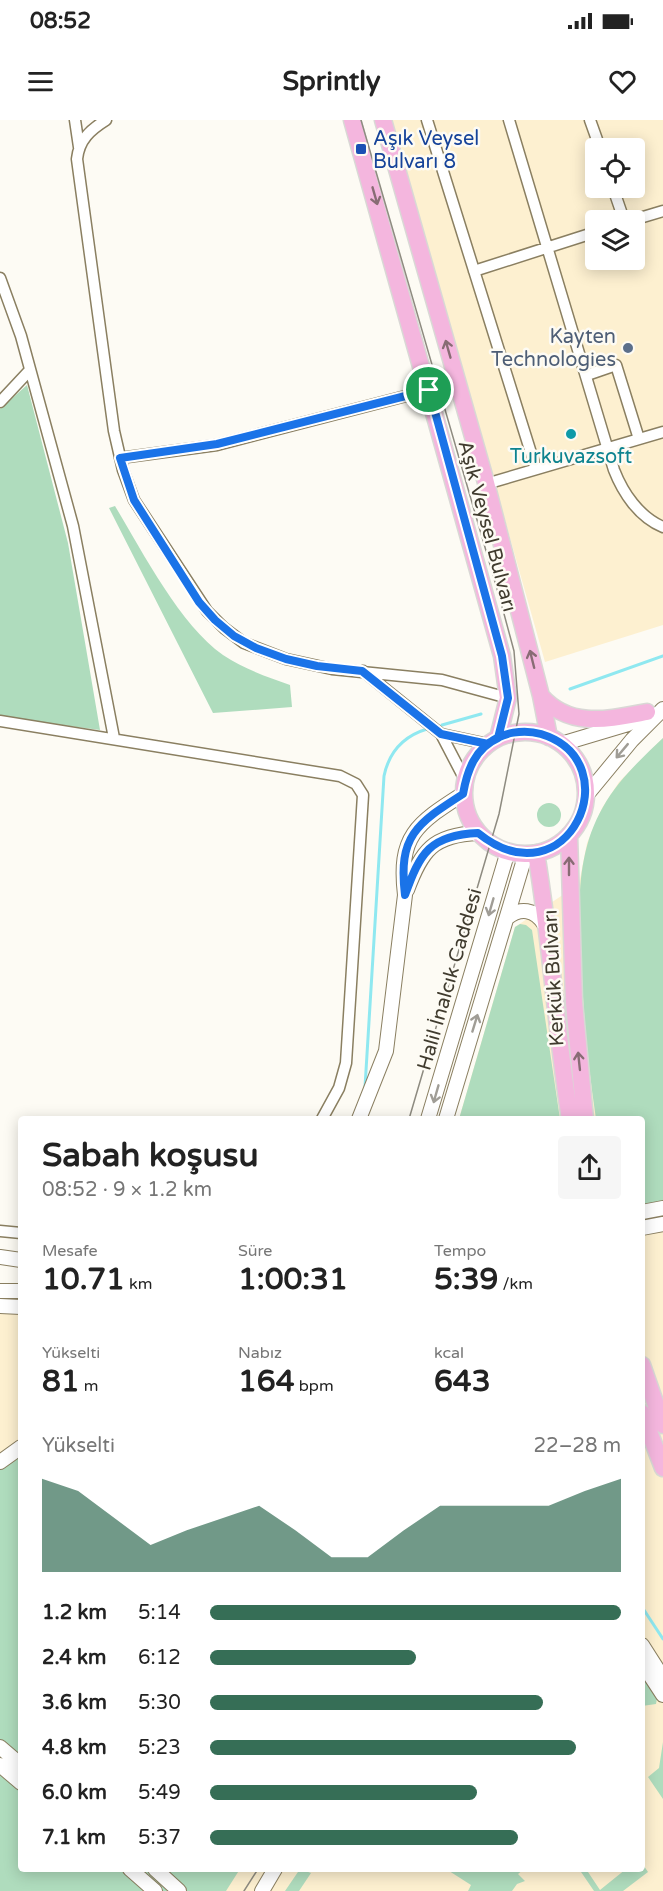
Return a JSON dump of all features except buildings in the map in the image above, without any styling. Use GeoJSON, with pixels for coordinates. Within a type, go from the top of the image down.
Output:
{"type":"FeatureCollection","features":[{"type":"Feature","properties":{"kind":"main road","name":"Aşık Veysel Bulvarı"},"geometry":{"type":"LineString","coordinates":[[352,120],[502,656],[508,698],[493,741]]}},
{"type":"Feature","properties":{"kind":"main road","name":"Aşık Veysel Bulvarı"},"geometry":{"type":"LineString","coordinates":[[383,120],[486,484],[541,696],[555,741]]}},
{"type":"Feature","properties":{"kind":"main road"},"geometry":{"type":"LineString","coordinates":[[541,696],[559,712],[584,719],[655,711]]}},
{"type":"Feature","properties":{"kind":"main road"},"geometry":{"type":"LineString","coordinates":[[512,732],[533,732],[555,741],[579,764],[585,782],[585,797],[580,819],[569,835],[554,846],[531,853],[508,851],[496,847],[478,833],[467,815],[464,787],[476,754],[493,741],[512,732]]}},
{"type":"Feature","properties":{"kind":"main road","name":"Kerkük Bulvarı"},"geometry":{"type":"LineString","coordinates":[[569,835],[574,1002],[585,1116]]}},
{"type":"Feature","properties":{"kind":"main road","name":"Kerkük Bulvarı"},"geometry":{"type":"LineString","coordinates":[[531,853],[543,886],[544,924],[570,1116]]}},
{"type":"Feature","properties":{"kind":"main road"},"geometry":{"type":"LineString","coordinates":[[645,1374],[663,1425]]}},
{"type":"Feature","properties":{"kind":"main road"},"geometry":{"type":"LineString","coordinates":[[645,1421],[663,1468]]}},
{"type":"Feature","properties":{"kind":"street"},"geometry":{"type":"LineString","coordinates":[[75,120],[79,147],[77,165],[120,458],[134,500],[199,602],[224,628],[256,648],[286,659],[325,668],[442,680],[508,698]]}},
{"type":"Feature","properties":{"kind":"street"},"geometry":{"type":"LineString","coordinates":[[79,147],[87,134],[106,120]]}},
{"type":"Feature","properties":{"kind":"street"},"geometry":{"type":"LineString","coordinates":[[427,120],[536,469]]}},
{"type":"Feature","properties":{"kind":"street"},"geometry":{"type":"LineString","coordinates":[[509,120],[614,470],[624,491],[643,514],[663,527]]}},
{"type":"Feature","properties":{"kind":"street"},"geometry":{"type":"LineString","coordinates":[[590,120],[596,138]]}},
{"type":"Feature","properties":{"kind":"street"},"geometry":{"type":"LineString","coordinates":[[645,216],[663,211]]}},
{"type":"Feature","properties":{"kind":"street"},"geometry":{"type":"LineString","coordinates":[[474,271],[585,236]]}},
{"type":"Feature","properties":{"kind":"street"},"geometry":{"type":"LineString","coordinates":[[0,278],[30,370],[73,526],[114,738]]}},
{"type":"Feature","properties":{"kind":"street"},"geometry":{"type":"LineString","coordinates":[[587,375],[616,365],[639,439]]}},
{"type":"Feature","properties":{"kind":"street"},"geometry":{"type":"LineString","coordinates":[[0,402],[30,370]]}},
{"type":"Feature","properties":{"kind":"street"},"geometry":{"type":"LineString","coordinates":[[120,458],[217,444],[429,390]]}},
{"type":"Feature","properties":{"kind":"street"},"geometry":{"type":"LineString","coordinates":[[486,484],[663,432]]}},
{"type":"Feature","properties":{"kind":"street"},"geometry":{"type":"LineString","coordinates":[[360,1116],[377,1080],[386,1051],[405,895],[402,869],[408,839],[431,814],[464,787],[441,734],[362,671]]}},
{"type":"Feature","properties":{"kind":"street"},"geometry":{"type":"LineString","coordinates":[[585,797],[663,702]]}},
{"type":"Feature","properties":{"kind":"street"},"geometry":{"type":"LineString","coordinates":[[555,741],[628,724],[655,711]]}},
{"type":"Feature","properties":{"kind":"street"},"geometry":{"type":"LineString","coordinates":[[0,721],[340,776],[356,784],[361,791],[359,876],[346,1064],[339,1088],[324,1116]]}},
{"type":"Feature","properties":{"kind":"street"},"geometry":{"type":"LineString","coordinates":[[441,734],[493,741]]}},
{"type":"Feature","properties":{"kind":"street"},"geometry":{"type":"LineString","coordinates":[[405,895],[417,863],[430,845],[455,834],[478,833]]}},
{"type":"Feature","properties":{"kind":"street","name":"Halil İnalcık Caddesi"},"geometry":{"type":"LineString","coordinates":[[429,1116],[508,851]]}},
{"type":"Feature","properties":{"kind":"street","name":"Halil İnalcık Caddesi"},"geometry":{"type":"LineString","coordinates":[[447,1116],[507,918],[531,853]]}},
{"type":"Feature","properties":{"kind":"street"},"geometry":{"type":"LineString","coordinates":[[507,918],[514,912],[528,911],[538,915],[544,924]]}},
{"type":"Feature","properties":{"kind":"street"},"geometry":{"type":"LineString","coordinates":[[645,1211],[663,1208]]}},
{"type":"Feature","properties":{"kind":"street"},"geometry":{"type":"LineString","coordinates":[[645,1227],[663,1224]]}},
{"type":"Feature","properties":{"kind":"street"},"geometry":{"type":"LineString","coordinates":[[0,1231],[18,1233]]}},
{"type":"Feature","properties":{"kind":"street"},"geometry":{"type":"LineString","coordinates":[[0,1257],[18,1260]]}},
{"type":"Feature","properties":{"kind":"street"},"geometry":{"type":"LineString","coordinates":[[0,1291],[18,1292]]}},
{"type":"Feature","properties":{"kind":"street"},"geometry":{"type":"LineString","coordinates":[[0,1306],[18,1307]]}},
{"type":"Feature","properties":{"kind":"street"},"geometry":{"type":"LineString","coordinates":[[0,1462],[18,1449]]}},
{"type":"Feature","properties":{"kind":"street"},"geometry":{"type":"LineString","coordinates":[[645,1650],[663,1678]]}},
{"type":"Feature","properties":{"kind":"street"},"geometry":{"type":"LineString","coordinates":[[645,1668],[663,1695]]}},
{"type":"Feature","properties":{"kind":"street"},"geometry":{"type":"LineString","coordinates":[[0,1747],[18,1762]]}},
{"type":"Feature","properties":{"kind":"street"},"geometry":{"type":"LineString","coordinates":[[0,1765],[18,1780]]}},
{"type":"Feature","properties":{"kind":"street"},"geometry":{"type":"LineString","coordinates":[[133,1872],[155,1891]]}},
{"type":"Feature","properties":{"kind":"street"},"geometry":{"type":"LineString","coordinates":[[158,1872],[179,1891]]}},
{"type":"Feature","properties":{"kind":"street"},"geometry":{"type":"LineString","coordinates":[[261,1891],[272,1872]]}},
{"type":"Feature","properties":{"kind":"shaded area"},"geometry":{"type":"Polygon","coordinates":[[[392,120],[663,120],[663,625],[545,662],[392,120]]]}},
{"type":"Feature","properties":{"kind":"shaded area"},"geometry":{"type":"Polygon","coordinates":[[[663,738],[663,1891],[0,1891],[0,1290],[18,1292],[18,1872],[645,1872],[645,1116],[460,1116],[515,927],[579,884],[587,843],[602,808],[619,782],[663,738]]]}},
{"type":"Feature","properties":{"kind":"green space"},"geometry":{"type":"Polygon","coordinates":[[[27,385],[68,543],[100,730],[0,717],[0,409],[27,385]]]}},
{"type":"Feature","properties":{"kind":"green space"},"geometry":{"type":"Polygon","coordinates":[[[115,506],[163,586],[192,625],[207,642],[231,660],[290,685],[292,707],[213,713],[109,508],[115,506]]]}},
{"type":"Feature","properties":{"kind":"green space"},"geometry":{"type":"Polygon","coordinates":[[[663,738],[663,1205],[645,1208],[645,1116],[596,1116],[584,1013],[579,911],[582,868],[593,827],[609,797],[638,762],[663,738]]]}},
{"type":"Feature","properties":{"kind":"green space"},"geometry":{"type":"Polygon","coordinates":[[[549,803],[558,806],[561,815],[558,824],[549,827],[540,824],[537,815],[540,806],[549,803]]]}},
{"type":"Feature","properties":{"kind":"green space"},"geometry":{"type":"Polygon","coordinates":[[[520,924],[526,925],[532,930],[560,1116],[460,1116],[515,927],[520,924]]]}},
{"type":"Feature","properties":{"kind":"green space"},"geometry":{"type":"Polygon","coordinates":[[[18,1450],[18,1872],[238,1872],[226,1891],[0,1891],[0,1463],[18,1450]]]}},
{"type":"Feature","properties":{"kind":"green space"},"geometry":{"type":"Polygon","coordinates":[[[645,1674],[658,1693],[656,1704],[645,1706],[645,1674]]]}},
{"type":"Feature","properties":{"kind":"green space"},"geometry":{"type":"Polygon","coordinates":[[[663,1742],[663,1799],[648,1777],[659,1768],[663,1742]]]}},
{"type":"Feature","properties":{"kind":"green space"},"geometry":{"type":"Polygon","coordinates":[[[645,1868],[648,1872],[623,1891],[594,1891],[581,1872],[588,1872],[600,1890],[622,1872],[645,1872],[645,1868]]]}},
{"type":"Feature","properties":{"kind":"green space"},"geometry":{"type":"Polygon","coordinates":[[[298,1872],[311,1873],[299,1891],[285,1891],[298,1872]]]}},
{"type":"Feature","properties":{"kind":"green space"},"geometry":{"type":"Polygon","coordinates":[[[451,1872],[520,1872],[518,1874],[525,1881],[517,1884],[512,1891],[468,1891],[471,1885],[451,1872]]]}},
{"type":"Feature","properties":{"kind":"waterway"},"geometry":{"type":"LineString","coordinates":[[570,689],[663,656]]}},
{"type":"Feature","properties":{"kind":"waterway"},"geometry":{"type":"LineString","coordinates":[[442,725],[481,714]]}},
{"type":"Feature","properties":{"kind":"waterway"},"geometry":{"type":"LineString","coordinates":[[365,1087],[384,776],[386,767],[399,746],[411,736],[427,729]]}},
{"type":"Feature","properties":{"kind":"waterway"},"geometry":{"type":"LineString","coordinates":[[645,1612],[663,1639]]}},
{"type":"Feature","properties":{"kind":"tram line"},"geometry":{"type":"LineString","coordinates":[[361,120],[514,651],[519,714],[499,814],[410,1116]]}},
{"type":"Feature","properties":{"kind":"tram line"},"geometry":{"type":"LineString","coordinates":[[244,1891],[256,1872]]}},
{"type":"Feature","properties":{"kind":"place","name":"Aşık Veysel Bulvarı 8"},"geometry":{"type":"Point","coordinates":[361,149]}},
{"type":"Feature","properties":{"kind":"place","name":"Kayten Technologies"},"geometry":{"type":"Point","coordinates":[628,348]}},
{"type":"Feature","properties":{"kind":"place","name":"Turkuvazsoft"},"geometry":{"type":"Point","coordinates":[571,434]}},
{"type":"Feature","properties":{"kind":"route"},"geometry":{"type":"LineString","coordinates":[[429,390],[217,444],[120,458],[134,500],[199,602],[215,620],[244,643],[286,659],[317,666],[362,671],[441,734],[458,739],[488,744],[512,732],[533,732],[549,737],[567,749],[579,764],[585,782],[585,801],[580,819],[569,835],[554,846],[536,853],[515,853],[496,847],[478,833],[455,834],[430,845],[417,863],[405,895],[402,869],[408,839],[431,814],[463,794],[466,773],[476,754],[492,740],[498,738],[508,698],[502,656],[429,390]]}}]}
